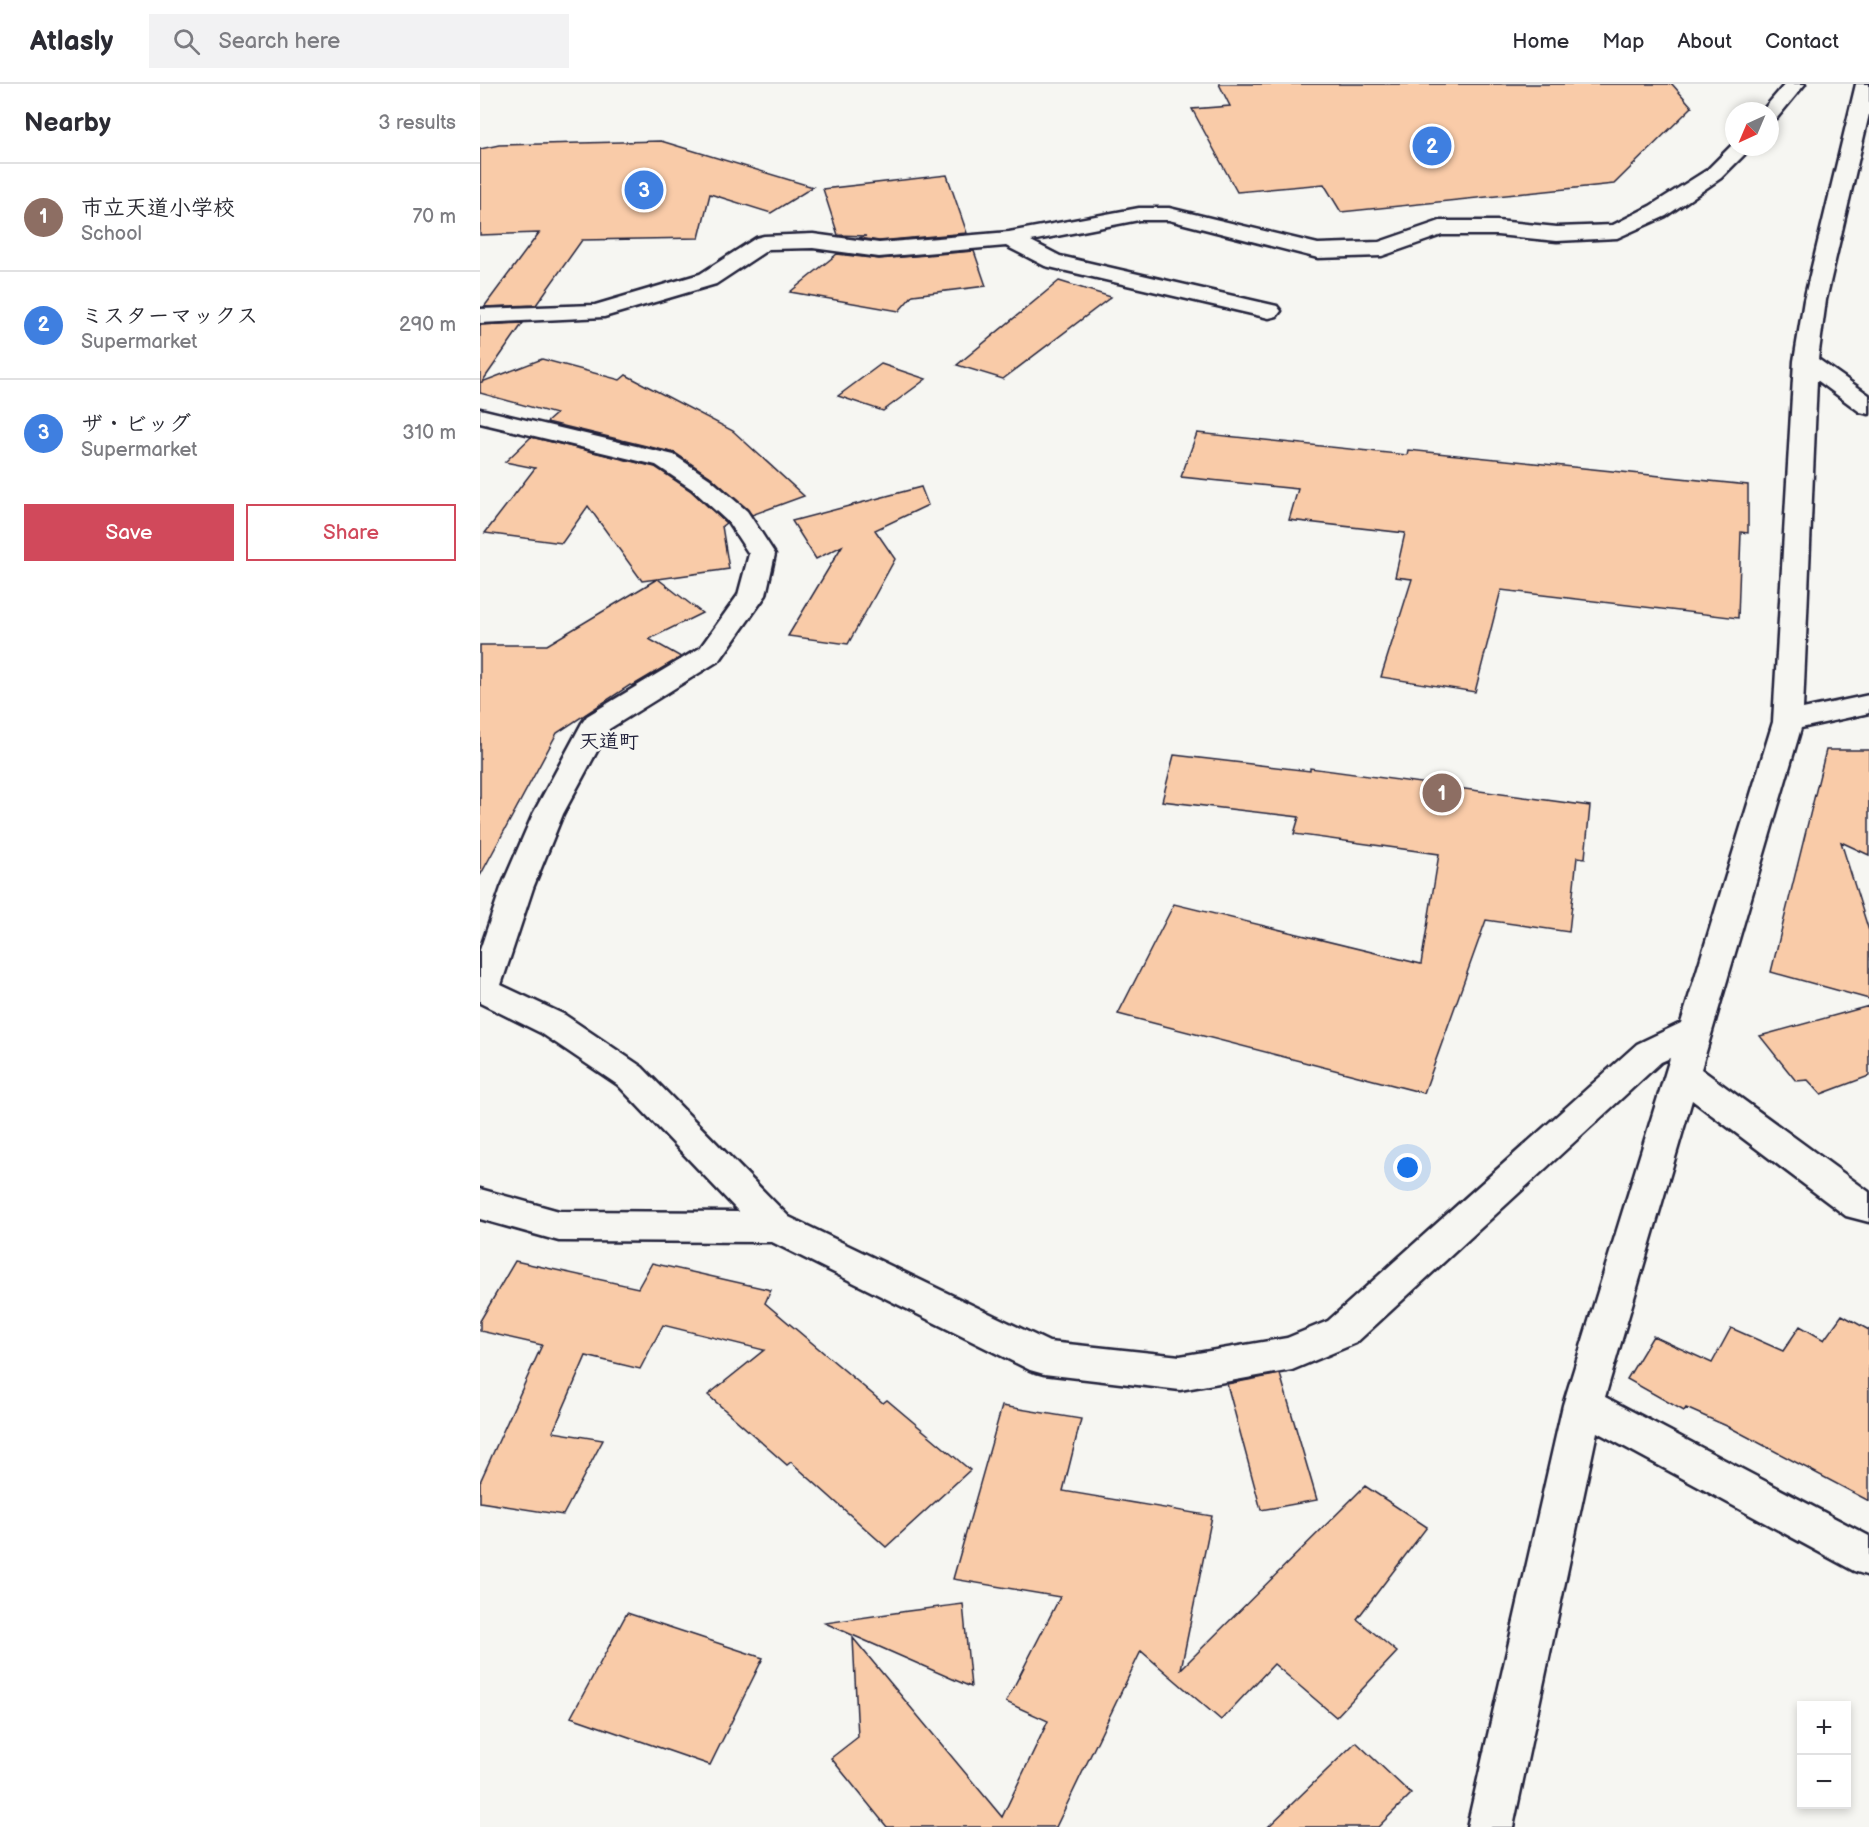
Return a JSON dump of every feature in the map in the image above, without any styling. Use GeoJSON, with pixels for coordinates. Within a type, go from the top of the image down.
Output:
{"type":"FeatureCollection","features":[{"type":"Feature","properties":{"kind":"street"},"geometry":{"type":"LineString","coordinates":[[1779,103],[1795,84]]}},
{"type":"Feature","properties":{"kind":"street"},"geometry":{"type":"LineString","coordinates":[[1490,1827],[1583,1405],[1788,722],[1806,361],[1815,300],[1866,84]]}},
{"type":"Feature","properties":{"kind":"street"},"geometry":{"type":"LineString","coordinates":[[480,316],[596,312],[708,279],[764,243],[813,240],[879,250],[1009,239],[1139,214],[1169,214],[1318,251],[1382,249],[1440,228],[1497,228],[1557,234],[1617,231],[1658,211],[1714,174],[1733,156]]}},
{"type":"Feature","properties":{"kind":"street"},"geometry":{"type":"LineString","coordinates":[[1009,239],[1053,261],[1269,311]]}},
{"type":"Feature","properties":{"kind":"street"},"geometry":{"type":"LineString","coordinates":[[1806,361],[1869,407]]}},
{"type":"Feature","properties":{"kind":"street"},"geometry":{"type":"LineString","coordinates":[[480,416],[665,460],[701,484],[738,517],[762,554],[752,595],[710,654],[597,723],[548,814],[517,888],[483,990],[553,1024],[630,1076],[776,1227],[1044,1358],[1180,1373],[1292,1354],[1342,1332],[1649,1053],[1697,1030]]}},
{"type":"Feature","properties":{"kind":"street"},"geometry":{"type":"LineString","coordinates":[[1788,722],[1869,704]]}},
{"type":"Feature","properties":{"kind":"street"},"geometry":{"type":"LineString","coordinates":[[1683,1074],[1859,1206],[1869,1207]]}},
{"type":"Feature","properties":{"kind":"street"},"geometry":{"type":"LineString","coordinates":[[480,1204],[559,1226],[776,1227]]}},
{"type":"Feature","properties":{"kind":"street"},"geometry":{"type":"LineString","coordinates":[[1583,1405],[1869,1557]]}},
{"type":"Feature","properties":{"kind":"building"},"geometry":{"type":"Polygon","coordinates":[[[1219,84],[1672,84],[1692,107],[1614,184],[1341,212],[1324,184],[1237,192],[1192,109],[1230,106],[1219,84]]]}},
{"type":"Feature","properties":{"kind":"building"},"geometry":{"type":"Polygon","coordinates":[[[661,141],[813,187],[771,213],[710,194],[699,238],[582,240],[536,305],[484,307],[539,233],[480,235],[480,149],[499,145],[661,141]]]}},
{"type":"Feature","properties":{"kind":"building"},"geometry":{"type":"Polygon","coordinates":[[[947,175],[967,233],[879,241],[859,238],[866,236],[838,235],[823,189],[947,175]]]}},
{"type":"Feature","properties":{"kind":"building"},"geometry":{"type":"Polygon","coordinates":[[[974,251],[986,286],[913,295],[899,311],[790,292],[837,254],[879,259],[974,251]]]}},
{"type":"Feature","properties":{"kind":"building"},"geometry":{"type":"Polygon","coordinates":[[[1059,281],[1111,297],[1003,379],[957,365],[1059,281]]]}},
{"type":"Feature","properties":{"kind":"building"},"geometry":{"type":"Polygon","coordinates":[[[523,323],[482,382],[542,359],[620,380],[626,375],[733,431],[804,496],[752,515],[711,477],[675,453],[547,422],[556,414],[480,393],[480,325],[523,323]]]}},
{"type":"Feature","properties":{"kind":"building"},"geometry":{"type":"Polygon","coordinates":[[[881,364],[926,379],[883,411],[838,396],[881,364]]]}},
{"type":"Feature","properties":{"kind":"building"},"geometry":{"type":"Polygon","coordinates":[[[1197,433],[1407,455],[1408,450],[1748,485],[1748,533],[1741,532],[1738,618],[1501,590],[1475,692],[1381,677],[1412,579],[1395,577],[1405,533],[1289,520],[1298,489],[1181,477],[1197,433]]]}},
{"type":"Feature","properties":{"kind":"building"},"geometry":{"type":"Polygon","coordinates":[[[531,437],[655,467],[691,491],[726,523],[722,526],[729,569],[658,579],[702,613],[649,639],[681,657],[632,686],[630,685],[557,733],[480,876],[480,645],[547,645],[657,579],[642,581],[588,506],[562,543],[485,533],[535,468],[505,462],[531,437]]]}},
{"type":"Feature","properties":{"kind":"building"},"geometry":{"type":"Polygon","coordinates":[[[921,487],[928,505],[875,530],[895,559],[848,644],[788,636],[842,546],[816,559],[792,521],[921,487]]]}},
{"type":"Feature","properties":{"kind":"building"},"geometry":{"type":"Polygon","coordinates":[[[1826,750],[1869,750],[1869,855],[1841,842],[1869,931],[1869,999],[1771,972],[1826,750]]]}},
{"type":"Feature","properties":{"kind":"building"},"geometry":{"type":"Polygon","coordinates":[[[1174,755],[1310,771],[1310,768],[1590,806],[1585,858],[1577,857],[1569,932],[1486,920],[1424,1093],[1118,1014],[1174,904],[1421,964],[1439,854],[1294,834],[1299,817],[1162,801],[1174,755]]]}},
{"type":"Feature","properties":{"kind":"building"},"geometry":{"type":"Polygon","coordinates":[[[1869,1006],[1869,1076],[1821,1094],[1808,1080],[1796,1081],[1760,1036],[1869,1006]]]}},
{"type":"Feature","properties":{"kind":"building"},"geometry":{"type":"Polygon","coordinates":[[[515,1261],[638,1288],[652,1263],[771,1290],[765,1303],[883,1403],[887,1400],[970,1470],[886,1547],[791,1462],[787,1465],[708,1395],[764,1350],[663,1325],[640,1369],[586,1356],[553,1432],[603,1440],[563,1515],[480,1502],[480,1482],[542,1345],[480,1331],[480,1321],[515,1261]]]}},
{"type":"Feature","properties":{"kind":"building"},"geometry":{"type":"Polygon","coordinates":[[[1842,1315],[1869,1330],[1869,1501],[1729,1427],[1686,1408],[1684,1411],[1627,1379],[1653,1336],[1712,1363],[1731,1328],[1783,1351],[1800,1326],[1824,1340],[1842,1315]]]}},
{"type":"Feature","properties":{"kind":"building"},"geometry":{"type":"Polygon","coordinates":[[[1280,1374],[1317,1500],[1261,1510],[1227,1384],[1280,1374]]]}},
{"type":"Feature","properties":{"kind":"building"},"geometry":{"type":"Polygon","coordinates":[[[1002,1406],[1081,1419],[1063,1491],[1212,1516],[1181,1669],[1365,1486],[1427,1527],[1357,1619],[1397,1652],[1336,1717],[1274,1664],[1221,1720],[1141,1651],[1056,1827],[887,1827],[831,1758],[858,1737],[853,1638],[1002,1817],[1048,1721],[1006,1702],[1060,1597],[953,1579],[1002,1406]]]}},
{"type":"Feature","properties":{"kind":"building"},"geometry":{"type":"Polygon","coordinates":[[[963,1604],[971,1687],[825,1623],[908,1611],[963,1604]]]}},
{"type":"Feature","properties":{"kind":"building"},"geometry":{"type":"Polygon","coordinates":[[[627,1613],[763,1658],[710,1765],[571,1717],[627,1613]]]}},
{"type":"Feature","properties":{"kind":"building"},"geometry":{"type":"Polygon","coordinates":[[[1356,1742],[1411,1794],[1378,1827],[1268,1827],[1356,1742]]]}},
{"type":"Feature","properties":{"kind":"place","name":"ミスターマックス"},"geometry":{"type":"Point","coordinates":[1432,146]}},
{"type":"Feature","properties":{"kind":"place","name":"ザ・ビッグ"},"geometry":{"type":"Point","coordinates":[644,190]}},
{"type":"Feature","properties":{"kind":"place","name":"市立天道小学校"},"geometry":{"type":"Point","coordinates":[1442,793]}},
{"type":"Feature","properties":{"kind":"district","name":"天道町"},"geometry":{"type":"Point","coordinates":[609,741]}}]}
